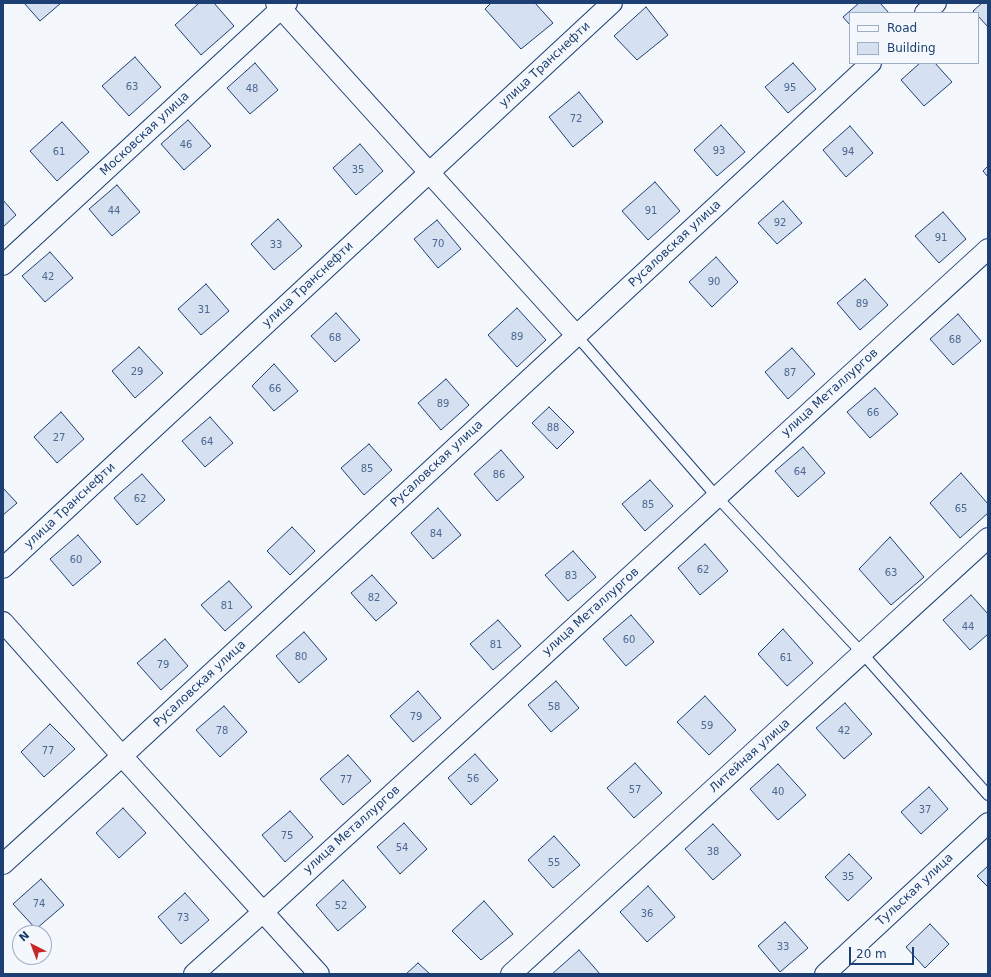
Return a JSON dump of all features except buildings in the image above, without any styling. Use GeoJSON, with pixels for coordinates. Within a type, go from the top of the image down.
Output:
{"type":"FeatureCollection","features":[{"type":"Feature","properties":{"kind":"street","name":"улица Транснефти"},"geometry":{"type":"LineString","coordinates":[[3,568],[612,3]]}},
{"type":"Feature","properties":{"kind":"street"},"geometry":{"type":"LineString","coordinates":[[926,12],[936,3]]}},
{"type":"Feature","properties":{"kind":"street"},"geometry":{"type":"LineString","coordinates":[[282,5],[576,336]]}},
{"type":"Feature","properties":{"kind":"street","name":"Московская улица"},"geometry":{"type":"LineString","coordinates":[[3,265],[282,5]]}},
{"type":"Feature","properties":{"kind":"street","name":"Русаловская улица"},"geometry":{"type":"LineString","coordinates":[[3,864],[122,756],[870,64]]}},
{"type":"Feature","properties":{"kind":"street","name":"улица Металлургов"},"geometry":{"type":"LineString","coordinates":[[194,974],[988,249]]}},
{"type":"Feature","properties":{"kind":"street","name":"Литейная улица"},"geometry":{"type":"LineString","coordinates":[[511,974],[988,538]]}},
{"type":"Feature","properties":{"kind":"street"},"geometry":{"type":"LineString","coordinates":[[3,622],[319,974]]}},
{"type":"Feature","properties":{"kind":"street","name":"Тульская улица"},"geometry":{"type":"LineString","coordinates":[[825,974],[988,823]]}},
{"type":"Feature","properties":{"kind":"lane"},"geometry":{"type":"LineString","coordinates":[[576,336],[717,497],[862,653],[988,795]]}}]}
